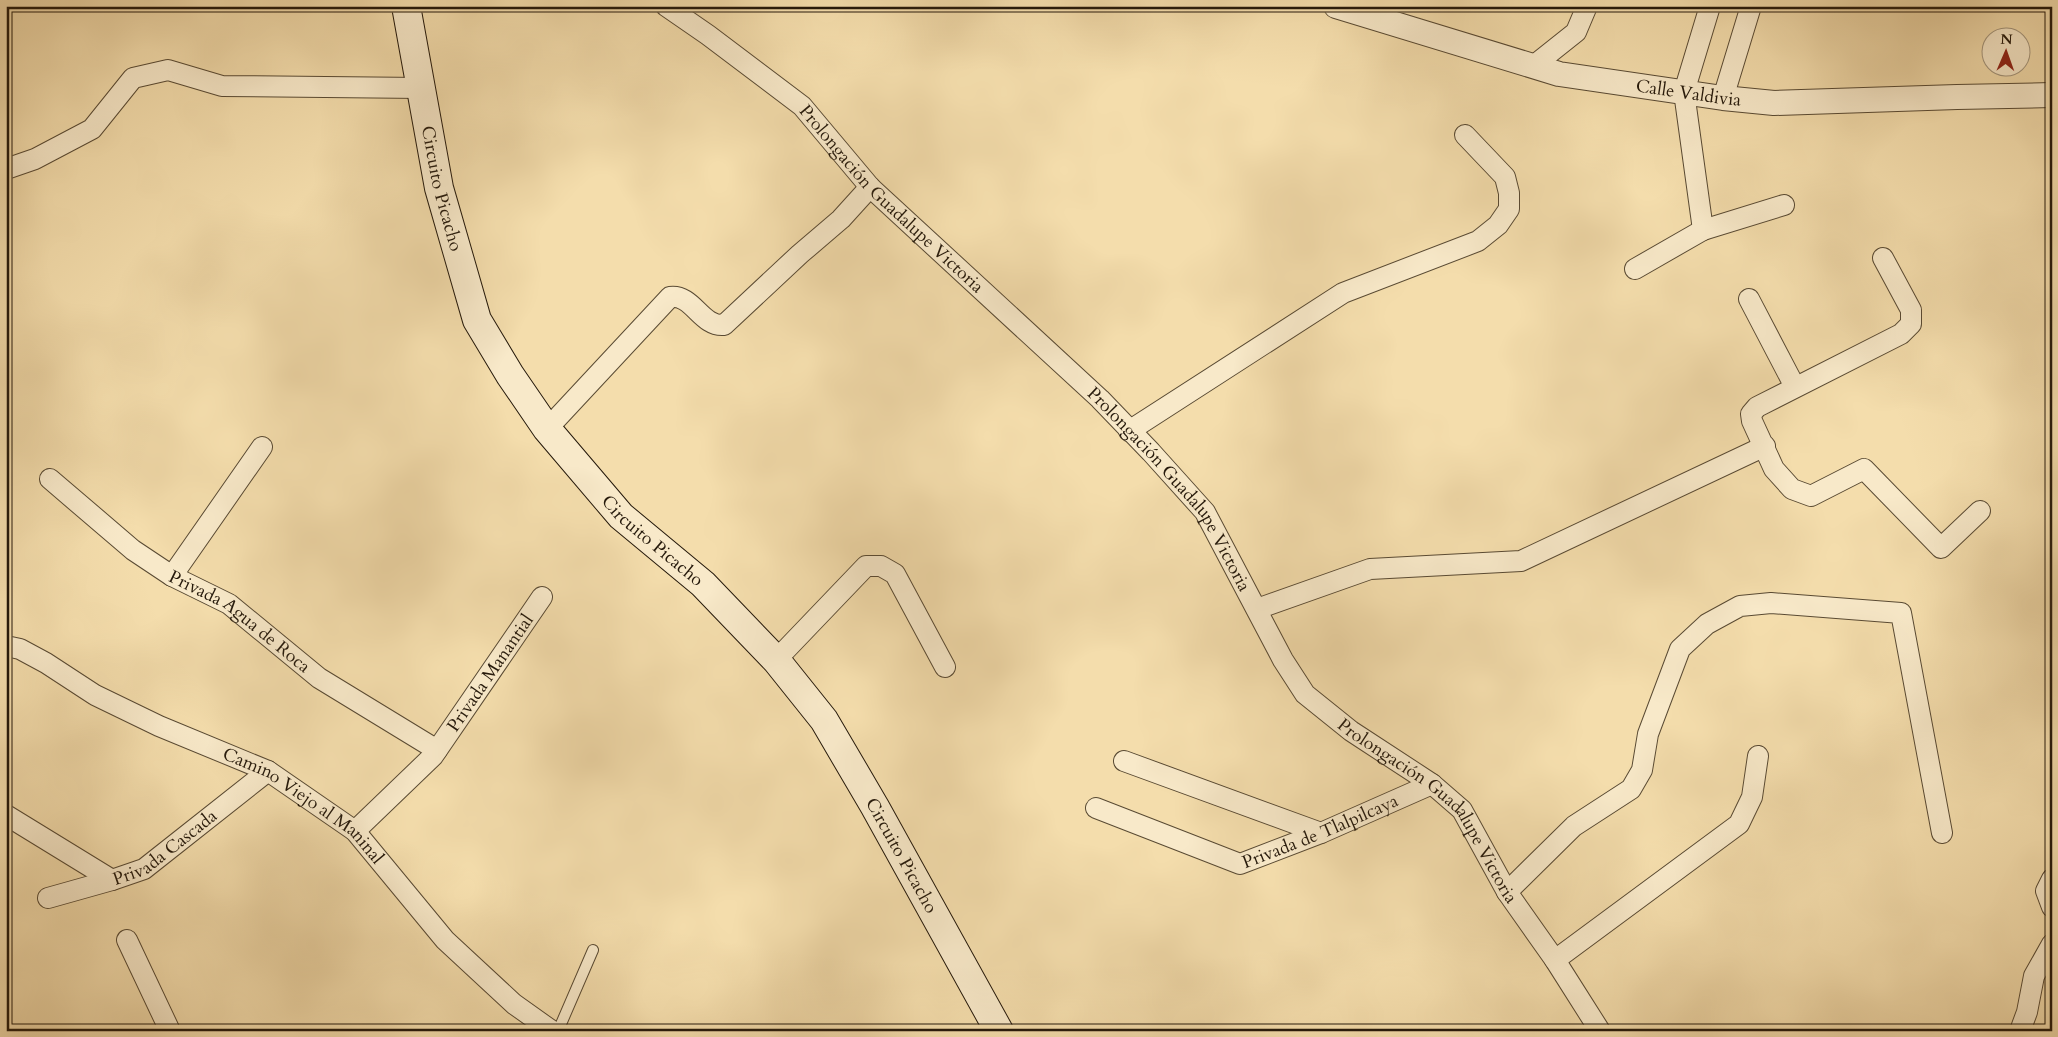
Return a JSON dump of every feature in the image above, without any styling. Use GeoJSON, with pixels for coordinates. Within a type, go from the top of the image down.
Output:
{"type":"FeatureCollection","features":[{"type":"Feature","properties":{"kind":"main road","name":"Circuito Picacho"},"geometry":{"type":"LineString","coordinates":[[406,6],[439,188],[477,320],[510,375],[548,429],[622,516],[703,584],[776,660],[824,720],[875,807],[999,1031]]}},
{"type":"Feature","properties":{"kind":"street","name":"Prolongación Guadalupe Victoria"},"geometry":{"type":"LineString","coordinates":[[666,6],[708,35],[802,106],[870,187],[1100,399],[1151,452],[1205,512],[1283,660],[1305,694],[1351,731],[1432,784],[1462,810],[1507,892],[1556,960],[1600,1031]]}},
{"type":"Feature","properties":{"kind":"street","name":"Calle Valdivia"},"geometry":{"type":"LineString","coordinates":[[1336,6],[1559,74],[1723,98],[1774,103],[1957,96],[2052,96]]}},
{"type":"Feature","properties":{"kind":"street"},"geometry":{"type":"LineString","coordinates":[[1532,67],[1576,32],[1587,6]]}},
{"type":"Feature","properties":{"kind":"street"},"geometry":{"type":"LineString","coordinates":[[1703,230],[1684,92],[1710,6]]}},
{"type":"Feature","properties":{"kind":"street"},"geometry":{"type":"LineString","coordinates":[[1723,98],[1751,6]]}},
{"type":"Feature","properties":{"kind":"street"},"geometry":{"type":"LineString","coordinates":[[6,169],[35,159],[92,129],[133,78],[168,70],[222,86],[421,88]]}},
{"type":"Feature","properties":{"kind":"street"},"geometry":{"type":"LineString","coordinates":[[1129,431],[1344,293],[1478,242],[1498,225],[1509,209],[1509,193],[1505,177],[1465,134]]}},
{"type":"Feature","properties":{"kind":"street"},"geometry":{"type":"LineString","coordinates":[[548,429],[670,297],[677,296],[685,300],[705,319],[716,326],[724,325],[800,254],[841,220],[870,187]]}},
{"type":"Feature","properties":{"kind":"street"},"geometry":{"type":"LineString","coordinates":[[1635,268],[1703,230],[1784,205]]}},
{"type":"Feature","properties":{"kind":"street"},"geometry":{"type":"LineString","coordinates":[[1883,258],[1911,310],[1911,324],[1901,334],[1757,407],[1751,414],[1752,421],[1774,469],[1792,489],[1811,496],[1864,469],[1941,548],[1980,511]]}},
{"type":"Feature","properties":{"kind":"street"},"geometry":{"type":"LineString","coordinates":[[1749,299],[1796,387]]}},
{"type":"Feature","properties":{"kind":"street"},"geometry":{"type":"LineString","coordinates":[[1257,609],[1370,569],[1521,561],[1765,446]]}},
{"type":"Feature","properties":{"kind":"street"},"geometry":{"type":"LineString","coordinates":[[172,576],[262,447]]}},
{"type":"Feature","properties":{"kind":"street","name":"Privada Agua de Roca"},"geometry":{"type":"LineString","coordinates":[[50,479],[133,550],[172,576],[229,604],[319,678],[437,750]]}},
{"type":"Feature","properties":{"kind":"street"},"geometry":{"type":"LineString","coordinates":[[776,660],[866,566],[881,566],[895,574],[945,667]]}},
{"type":"Feature","properties":{"kind":"street","name":"Privada Manantial"},"geometry":{"type":"LineString","coordinates":[[355,831],[437,750],[542,597]]}},
{"type":"Feature","properties":{"kind":"street"},"geometry":{"type":"LineString","coordinates":[[1507,892],[1574,826],[1631,789],[1642,770],[1648,734],[1680,649],[1707,624],[1740,606],[1771,603],[1901,613],[1942,833]]}},
{"type":"Feature","properties":{"kind":"street","name":"Camino Viejo al Maninal"},"geometry":{"type":"LineString","coordinates":[[6,646],[20,649],[95,695],[151,722],[268,771],[355,831],[445,940],[514,1004],[552,1031]]}},
{"type":"Feature","properties":{"kind":"street"},"geometry":{"type":"LineString","coordinates":[[1556,960],[1740,824],[1752,797],[1758,756]]}},
{"type":"Feature","properties":{"kind":"street"},"geometry":{"type":"LineString","coordinates":[[1124,761],[1321,833]]}},
{"type":"Feature","properties":{"kind":"street","name":"Privada Cascada"},"geometry":{"type":"LineString","coordinates":[[48,898],[144,869],[268,771]]}},
{"type":"Feature","properties":{"kind":"street","name":"Privada de Tlalpilcaya"},"geometry":{"type":"LineString","coordinates":[[1096,808],[1240,864],[1321,833],[1432,784]]}},
{"type":"Feature","properties":{"kind":"street"},"geometry":{"type":"LineString","coordinates":[[6,815],[112,880]]}},
{"type":"Feature","properties":{"kind":"street"},"geometry":{"type":"LineString","coordinates":[[2052,879],[2046,891],[2052,907]]}},
{"type":"Feature","properties":{"kind":"street"},"geometry":{"type":"LineString","coordinates":[[127,940],[170,1031]]}},
{"type":"Feature","properties":{"kind":"street"},"geometry":{"type":"LineString","coordinates":[[2020,1031],[2027,1012],[2034,976],[2052,944]]}},
{"type":"Feature","properties":{"kind":"lane"},"geometry":{"type":"LineString","coordinates":[[558,1031],[593,950]]}}]}
